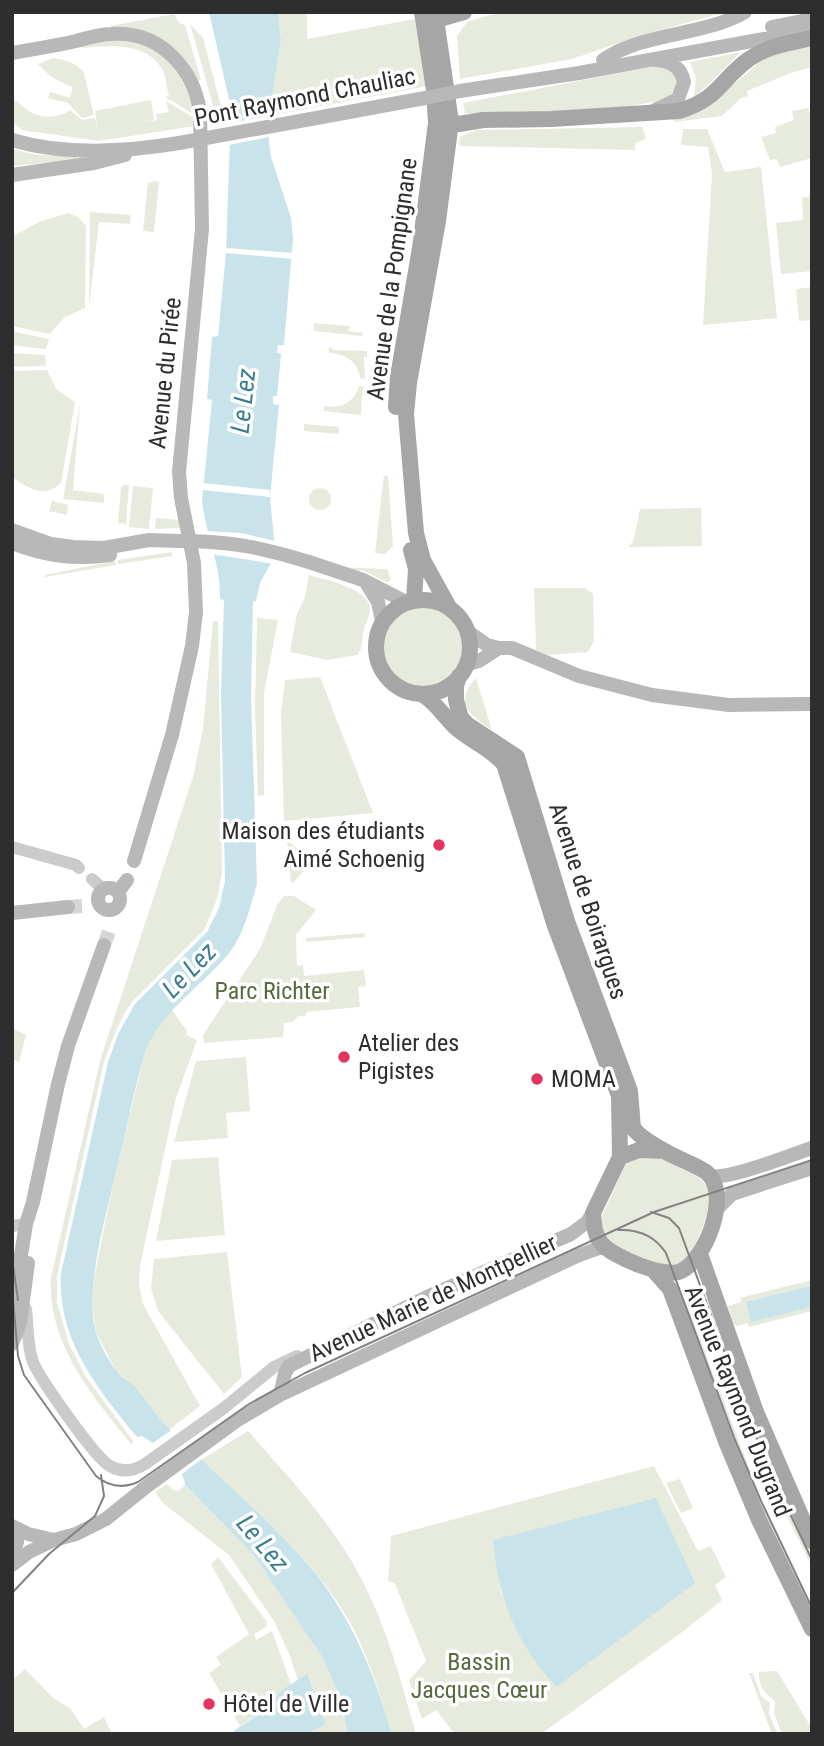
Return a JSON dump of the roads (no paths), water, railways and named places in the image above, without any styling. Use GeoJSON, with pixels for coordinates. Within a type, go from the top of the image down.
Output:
{"type":"FeatureCollection","features":[{"type":"Feature","properties":{"kind":"main road"},"geometry":{"type":"LineString","coordinates":[[430,14],[464,12]]}},
{"type":"Feature","properties":{"kind":"main road"},"geometry":{"type":"LineString","coordinates":[[603,60],[622,50],[730,19],[745,12]]}},
{"type":"Feature","properties":{"kind":"main road","name":"Avenue de la Pompignane"},"geometry":{"type":"LineString","coordinates":[[410,601],[416,569],[404,516],[396,398],[421,248],[436,123],[429,94],[430,14]]}},
{"type":"Feature","properties":{"kind":"main road","name":"Avenue de la Pompignane"},"geometry":{"type":"LineString","coordinates":[[430,14],[451,116],[438,221],[406,407],[416,533],[423,560],[449,607]]}},
{"type":"Feature","properties":{"kind":"main road"},"geometry":{"type":"LineString","coordinates":[[539,78],[574,65],[812,19]]}},
{"type":"Feature","properties":{"kind":"main road"},"geometry":{"type":"LineString","coordinates":[[539,78],[812,30]]}},
{"type":"Feature","properties":{"kind":"main road","name":"Avenue du Pirée"},"geometry":{"type":"LineString","coordinates":[[12,53],[102,35],[120,34],[142,38],[163,48],[182,65],[197,93],[200,111],[202,229],[179,472],[181,498],[193,553],[196,612],[192,646],[172,735],[134,861]]}},
{"type":"Feature","properties":{"kind":"main road"},"geometry":{"type":"LineString","coordinates":[[451,116],[459,124],[483,120],[563,119],[665,112],[691,107],[713,95],[747,61],[759,53],[781,44],[812,38]]}},
{"type":"Feature","properties":{"kind":"main road"},"geometry":{"type":"LineString","coordinates":[[651,59],[663,60],[676,66],[684,82],[678,99],[652,112]]}},
{"type":"Feature","properties":{"kind":"main road","name":"Pont Raymond Chauliac"},"geometry":{"type":"LineString","coordinates":[[157,147],[429,94],[460,92],[539,78]]}},
{"type":"Feature","properties":{"kind":"main road","name":"Avenue de la Pompignane"},"geometry":{"type":"LineString","coordinates":[[429,94],[451,116]]}},
{"type":"Feature","properties":{"kind":"main road"},"geometry":{"type":"LineString","coordinates":[[12,140],[26,145],[80,152],[157,147]]}},
{"type":"Feature","properties":{"kind":"main road"},"geometry":{"type":"LineString","coordinates":[[12,175],[94,163],[157,147]]}},
{"type":"Feature","properties":{"kind":"main road"},"geometry":{"type":"LineString","coordinates":[[12,530],[85,553]]}},
{"type":"Feature","properties":{"kind":"main road"},"geometry":{"type":"LineString","coordinates":[[12,543],[61,557],[149,540],[221,541],[261,548],[363,580],[410,601],[438,601],[449,607],[479,642],[499,648],[512,648],[579,676],[652,695],[729,705],[812,704]]}},
{"type":"Feature","properties":{"kind":"main road"},"geometry":{"type":"LineString","coordinates":[[363,580],[376,596],[382,621]]}},
{"type":"Feature","properties":{"kind":"main road"},"geometry":{"type":"LineString","coordinates":[[410,601],[389,613],[382,621],[376,643],[377,660],[393,684],[403,690],[423,695],[456,727],[496,754],[504,764],[555,926],[619,1096],[621,1157],[593,1213],[595,1232],[606,1248],[652,1269],[674,1274],[683,1271],[700,1254],[717,1209],[716,1191],[710,1176]]}},
{"type":"Feature","properties":{"kind":"main road"},"geometry":{"type":"LineString","coordinates":[[463,670],[470,645],[467,631]]}},
{"type":"Feature","properties":{"kind":"main road"},"geometry":{"type":"LineString","coordinates":[[423,695],[449,686],[463,670],[499,648]]}},
{"type":"Feature","properties":{"kind":"main road","name":"Avenue de Boirargues"},"geometry":{"type":"LineString","coordinates":[[463,670],[456,686],[456,700],[461,718],[517,757],[567,921],[630,1091],[631,1124],[635,1132],[664,1152]]}},
{"type":"Feature","properties":{"kind":"main road"},"geometry":{"type":"LineString","coordinates":[[107,897],[111,926]]}},
{"type":"Feature","properties":{"kind":"main road"},"geometry":{"type":"LineString","coordinates":[[12,913],[68,907]]}},
{"type":"Feature","properties":{"kind":"main road"},"geometry":{"type":"LineString","coordinates":[[12,1345],[20,1323],[16,1282],[19,1225],[33,1202],[68,1046],[104,945]]}},
{"type":"Feature","properties":{"kind":"main road"},"geometry":{"type":"LineString","coordinates":[[621,1157],[639,1150],[664,1152],[715,1177],[812,1148]]}},
{"type":"Feature","properties":{"kind":"main road"},"geometry":{"type":"LineString","coordinates":[[717,1209],[732,1194],[812,1168]]}},
{"type":"Feature","properties":{"kind":"main road"},"geometry":{"type":"LineString","coordinates":[[18,1307],[33,1202]]}},
{"type":"Feature","properties":{"kind":"main road","name":"Avenue Marie de Montpellier"},"geometry":{"type":"LineString","coordinates":[[280,1395],[286,1368],[427,1297],[571,1234],[587,1222],[593,1213]]}},
{"type":"Feature","properties":{"kind":"main road","name":"Avenue Marie de Montpellier"},"geometry":{"type":"LineString","coordinates":[[12,1564],[54,1540],[96,1525],[236,1421],[280,1395],[577,1256],[598,1248],[606,1248]]}},
{"type":"Feature","properties":{"kind":"main road","name":"Avenue Raymond Dugrand"},"geometry":{"type":"LineString","coordinates":[[700,1254],[756,1412],[812,1541]]}},
{"type":"Feature","properties":{"kind":"main road","name":"Avenue Raymond Dugrand"},"geometry":{"type":"LineString","coordinates":[[652,1269],[670,1289],[727,1444],[812,1629]]}},
{"type":"Feature","properties":{"kind":"main road"},"geometry":{"type":"LineString","coordinates":[[12,1559],[17,1542],[17,1529],[54,1540]]}},
{"type":"Feature","properties":{"kind":"street"},"geometry":{"type":"LineString","coordinates":[[12,847],[79,868]]}},
{"type":"Feature","properties":{"kind":"street"},"geometry":{"type":"LineString","coordinates":[[92,879],[107,897]]}},
{"type":"Feature","properties":{"kind":"street","name":"Avenue Marie de Montpellier"},"geometry":{"type":"LineString","coordinates":[[18,1307],[31,1354],[41,1377],[105,1463],[120,1470],[137,1469],[224,1408],[274,1367],[349,1331],[358,1330]]}},
{"type":"Feature","properties":{"kind":"water","name":"Le Lez"},"geometry":{"type":"Polygon","coordinates":[[[209,12],[278,12],[281,40],[269,116],[269,142],[271,157],[291,218],[293,238],[284,345],[278,345],[277,353],[281,354],[277,396],[273,396],[273,404],[279,405],[270,497],[275,550],[260,583],[256,601],[253,601],[251,696],[257,884],[245,922],[232,949],[177,1005],[156,1031],[148,1046],[99,1247],[93,1314],[100,1343],[119,1374],[135,1387],[172,1432],[282,1536],[329,1592],[361,1649],[392,1734],[348,1734],[339,1695],[323,1658],[253,1554],[185,1485],[142,1436],[137,1437],[94,1381],[73,1341],[61,1297],[61,1273],[108,1062],[118,1034],[135,1004],[207,932],[219,908],[225,881],[221,693],[224,600],[220,599],[218,574],[202,501],[212,400],[207,399],[212,337],[218,336],[226,253],[231,108],[209,12]]]}},
{"type":"Feature","properties":{"kind":"water"},"geometry":{"type":"Polygon","coordinates":[[[812,1286],[812,1307],[751,1322],[746,1302],[812,1286]]]}},
{"type":"Feature","properties":{"kind":"water","name":"Bassin Jacques Cœur"},"geometry":{"type":"Polygon","coordinates":[[[656,1498],[695,1583],[556,1687],[530,1653],[511,1619],[500,1582],[493,1540],[656,1498]]]}},
{"type":"Feature","properties":{"kind":"water"},"geometry":{"type":"Polygon","coordinates":[[[307,1674],[326,1724],[307,1734],[229,1734],[270,1707],[280,1691],[307,1674]]]}},
{"type":"Feature","properties":{"kind":"tunnel"},"geometry":{"type":"LineString","coordinates":[[68,907],[83,906]]}},
{"type":"Feature","properties":{"kind":"tunnel"},"geometry":{"type":"LineString","coordinates":[[104,945],[111,926]]}},
{"type":"Feature","properties":{"kind":"tram line"},"geometry":{"type":"LineString","coordinates":[[12,1289],[18,1356],[24,1375],[96,1476],[111,1485],[127,1486],[138,1482],[249,1404],[305,1373],[654,1212],[812,1160]]}},
{"type":"Feature","properties":{"kind":"tram line"},"geometry":{"type":"LineString","coordinates":[[651,1212],[669,1218],[679,1228],[751,1424],[812,1560]]}},
{"type":"Feature","properties":{"kind":"tram line"},"geometry":{"type":"LineString","coordinates":[[618,1230],[645,1235],[657,1242],[666,1253],[735,1440],[812,1608]]}},
{"type":"Feature","properties":{"kind":"tram line"},"geometry":{"type":"LineString","coordinates":[[12,1258],[18,1300]]}},
{"type":"Feature","properties":{"kind":"tram line"},"geometry":{"type":"LineString","coordinates":[[12,1593],[49,1554],[95,1516],[104,1496],[101,1475]]}},
{"type":"Feature","properties":{"kind":"place","name":"Maison des étudiants Aimé Schoenig"},"geometry":{"type":"Point","coordinates":[439,845]}},
{"type":"Feature","properties":{"kind":"place","name":"Atelier des Pigistes"},"geometry":{"type":"Point","coordinates":[344,1057]}},
{"type":"Feature","properties":{"kind":"place","name":"MOMA"},"geometry":{"type":"Point","coordinates":[537,1079]}},
{"type":"Feature","properties":{"kind":"place","name":"Hôtel de Ville"},"geometry":{"type":"Point","coordinates":[209,1704]}},
{"type":"Feature","properties":{"kind":"park label","name":"Parc Richter"},"geometry":{"type":"Point","coordinates":[272,991]}}]}
